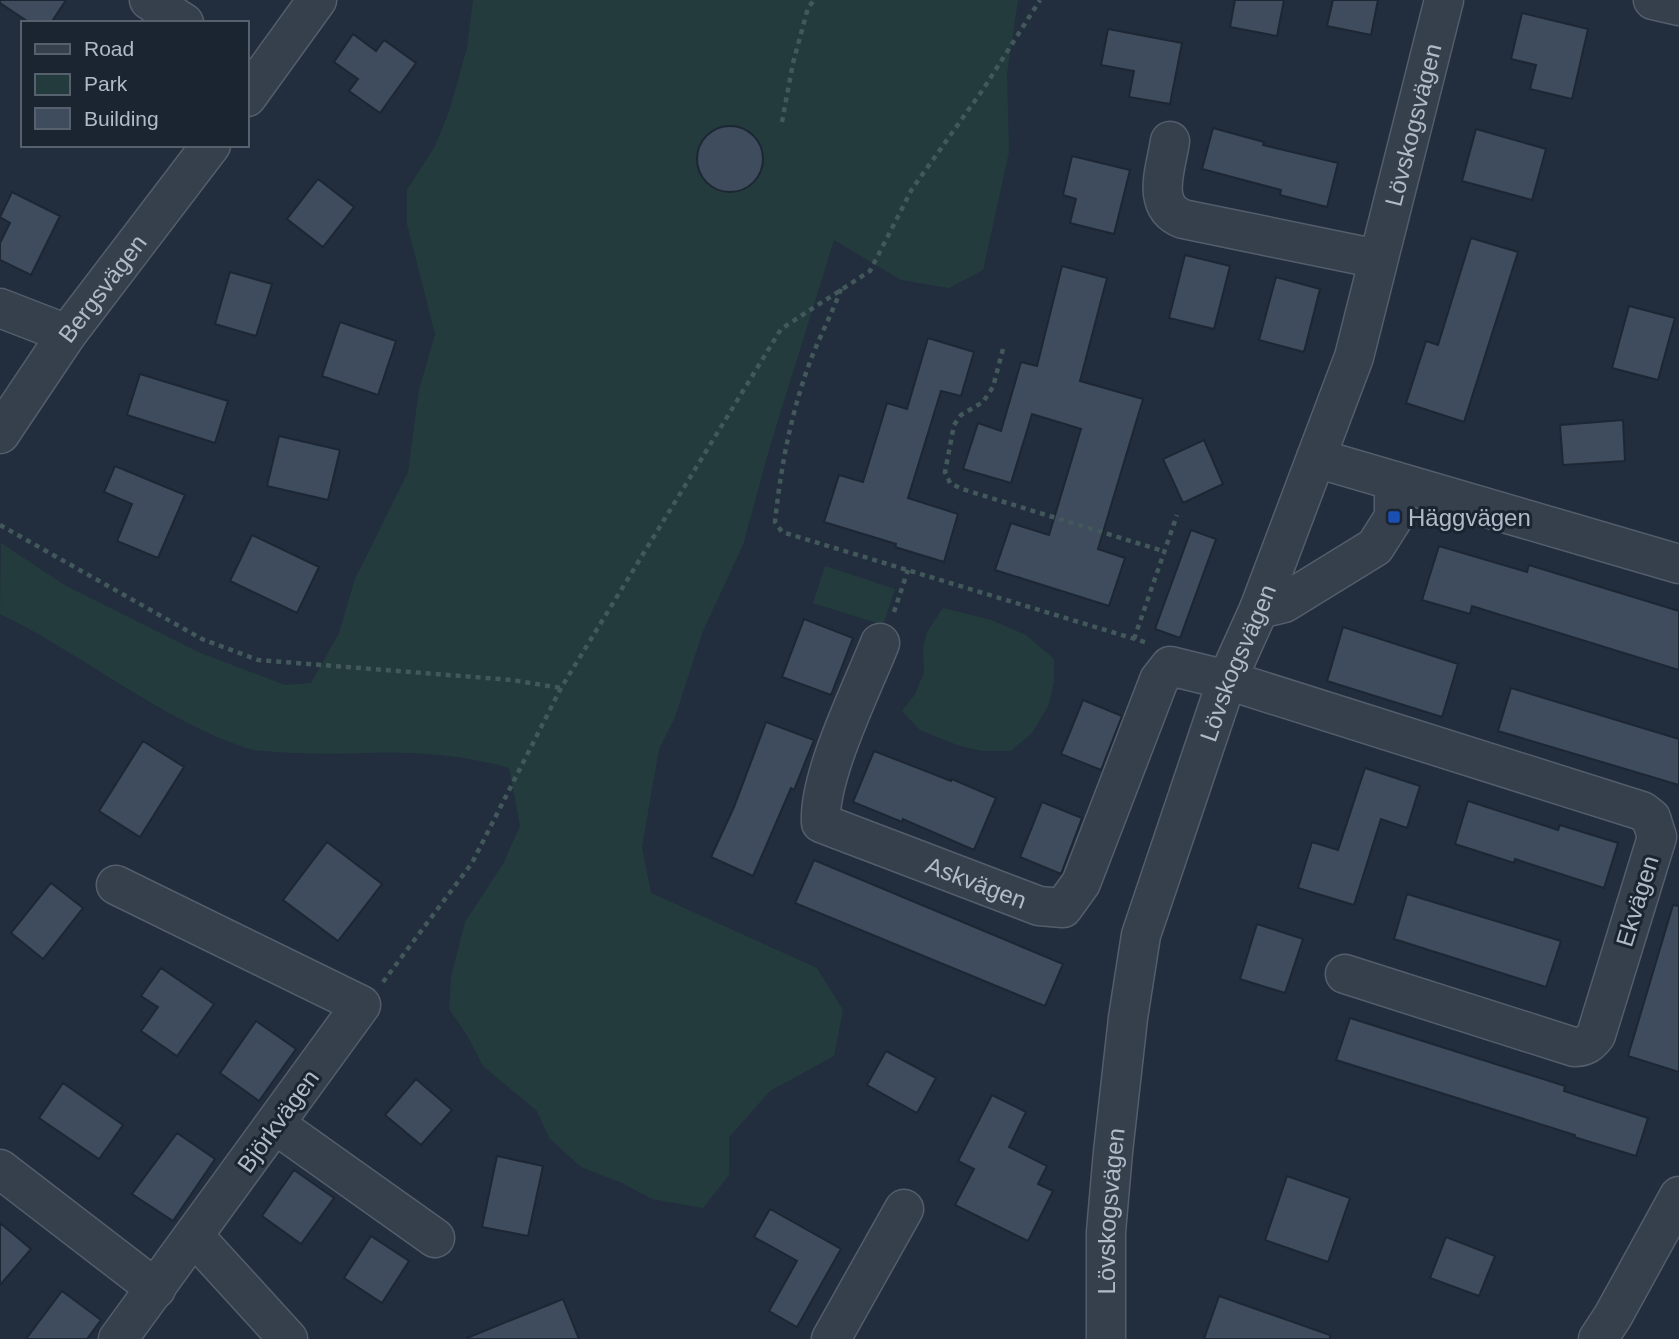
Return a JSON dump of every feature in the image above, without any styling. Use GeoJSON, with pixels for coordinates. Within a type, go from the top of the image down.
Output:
{"type":"FeatureCollection","features":[{"type":"Feature","properties":{"kind":"street"},"geometry":{"type":"LineString","coordinates":[[149,0],[181,21]]}},
{"type":"Feature","properties":{"kind":"street"},"geometry":{"type":"LineString","coordinates":[[252,79],[317,0]]}},
{"type":"Feature","properties":{"kind":"street","name":"Lövskogsvägen"},"geometry":{"type":"LineString","coordinates":[[1105,1339],[1106,1232],[1128,1018],[1141,935],[1227,680],[1259,609],[1354,357],[1444,0]]}},
{"type":"Feature","properties":{"kind":"street"},"geometry":{"type":"LineString","coordinates":[[1653,0],[1679,6]]}},
{"type":"Feature","properties":{"kind":"street"},"geometry":{"type":"LineString","coordinates":[[1170,141],[1162,195],[1171,214],[1182,219],[1378,259]]}},
{"type":"Feature","properties":{"kind":"street","name":"Bergsvägen"},"geometry":{"type":"LineString","coordinates":[[0,434],[67,334],[209,147]]}},
{"type":"Feature","properties":{"kind":"street"},"geometry":{"type":"LineString","coordinates":[[0,308],[67,334]]}},
{"type":"Feature","properties":{"kind":"street"},"geometry":{"type":"LineString","coordinates":[[1316,458],[1679,564]]}},
{"type":"Feature","properties":{"kind":"street"},"geometry":{"type":"LineString","coordinates":[[1259,609],[1284,603],[1375,547],[1394,517],[1394,481]]}},
{"type":"Feature","properties":{"kind":"street","name":"Askvägen"},"geometry":{"type":"LineString","coordinates":[[880,643],[833,761],[820,806],[821,822],[1039,905],[1063,908],[1081,883],[1159,680],[1170,666]]}},
{"type":"Feature","properties":{"kind":"street"},"geometry":{"type":"LineString","coordinates":[[1170,666],[1227,680]]}},
{"type":"Feature","properties":{"kind":"street","name":"Ekvägen"},"geometry":{"type":"LineString","coordinates":[[1227,680],[1642,811],[1651,818],[1657,838],[1596,1035],[1583,1047],[1574,1047],[1345,974]]}},
{"type":"Feature","properties":{"kind":"street"},"geometry":{"type":"LineString","coordinates":[[116,885],[361,1005]]}},
{"type":"Feature","properties":{"kind":"street","name":"Björkvägen"},"geometry":{"type":"LineString","coordinates":[[118,1339],[361,1005]]}},
{"type":"Feature","properties":{"kind":"street"},"geometry":{"type":"LineString","coordinates":[[276,1125],[435,1238]]}},
{"type":"Feature","properties":{"kind":"street"},"geometry":{"type":"LineString","coordinates":[[0,1169],[156,1289]]}},
{"type":"Feature","properties":{"kind":"street"},"geometry":{"type":"LineString","coordinates":[[1598,1339],[1679,1196]]}},
{"type":"Feature","properties":{"kind":"street"},"geometry":{"type":"LineString","coordinates":[[831,1339],[904,1209]]}},
{"type":"Feature","properties":{"kind":"street"},"geometry":{"type":"LineString","coordinates":[[194,1236],[288,1339]]}},
{"type":"Feature","properties":{"kind":"path"},"geometry":{"type":"LineString","coordinates":[[782,122],[793,63],[808,8],[814,0]]}},
{"type":"Feature","properties":{"kind":"path"},"geometry":{"type":"LineString","coordinates":[[361,1005],[403,957],[472,863],[562,688],[780,329],[870,271],[912,189],[985,88],[1040,0]]}},
{"type":"Feature","properties":{"kind":"path"},"geometry":{"type":"LineString","coordinates":[[841,289],[813,354],[792,420],[779,481],[775,522],[782,532],[1156,646],[1170,666]]}},
{"type":"Feature","properties":{"kind":"path"},"geometry":{"type":"LineString","coordinates":[[1003,349],[993,387],[983,402],[961,415],[954,425],[945,472],[950,483],[1163,551]]}},
{"type":"Feature","properties":{"kind":"path"},"geometry":{"type":"LineString","coordinates":[[1134,639],[1177,515]]}},
{"type":"Feature","properties":{"kind":"path"},"geometry":{"type":"LineString","coordinates":[[0,525],[202,639],[257,660],[512,680],[562,688]]}},
{"type":"Feature","properties":{"kind":"path"},"geometry":{"type":"LineString","coordinates":[[880,643],[908,570]]}},
{"type":"Feature","properties":{"kind":"green space"},"geometry":{"type":"Polygon","coordinates":[[[473,0],[1018,0],[1007,74],[1009,152],[983,270],[949,288],[901,280],[834,240],[770,446],[743,545],[703,631],[675,717],[659,749],[642,847],[651,893],[817,968],[843,1010],[834,1056],[770,1091],[729,1137],[729,1175],[703,1208],[652,1199],[622,1183],[581,1167],[549,1138],[537,1111],[483,1066],[467,1035],[449,1009],[451,977],[465,922],[503,864],[520,826],[509,768],[475,760],[421,753],[310,753],[249,749],[184,721],[0,614],[1,543],[66,586],[198,652],[285,685],[311,683],[339,633],[355,579],[408,472],[419,390],[435,334],[407,224],[407,190],[435,146],[449,112],[467,48],[473,0]]]}},
{"type":"Feature","properties":{"kind":"green space"},"geometry":{"type":"Polygon","coordinates":[[[825,566],[895,589],[883,625],[813,603],[825,566]]]}},
{"type":"Feature","properties":{"kind":"green space"},"geometry":{"type":"Polygon","coordinates":[[[943,608],[991,620],[1026,635],[1054,659],[1054,683],[1048,706],[1032,733],[1011,751],[982,751],[957,745],[920,730],[902,711],[915,694],[924,673],[923,648],[927,632],[943,608]]]}},
{"type":"Feature","properties":{"kind":"building"},"geometry":{"type":"Polygon","coordinates":[[[0,0],[66,0],[52,21],[27,21],[0,3],[0,0]]]}},
{"type":"Feature","properties":{"kind":"building"},"geometry":{"type":"Polygon","coordinates":[[[1235,0],[1284,0],[1277,36],[1230,27],[1235,0]]]}},
{"type":"Feature","properties":{"kind":"building"},"geometry":{"type":"Polygon","coordinates":[[[1333,0],[1378,0],[1371,35],[1327,26],[1333,0]]]}},
{"type":"Feature","properties":{"kind":"building"},"geometry":{"type":"Polygon","coordinates":[[[1522,13],[1588,29],[1572,99],[1530,89],[1536,65],[1511,59],[1522,13]]]}},
{"type":"Feature","properties":{"kind":"building"},"geometry":{"type":"Polygon","coordinates":[[[1108,29],[1182,43],[1170,104],[1129,97],[1134,71],[1101,65],[1108,29]]]}},
{"type":"Feature","properties":{"kind":"building"},"geometry":{"type":"Polygon","coordinates":[[[353,34],[376,51],[384,40],[416,63],[380,113],[349,91],[358,79],[334,62],[353,34]]]}},
{"type":"Feature","properties":{"kind":"building"},"geometry":{"type":"Polygon","coordinates":[[[730,126],[743,128],[758,141],[763,159],[761,172],[748,187],[730,192],[717,190],[702,177],[697,159],[699,146],[712,131],[730,126]]]}},
{"type":"Feature","properties":{"kind":"building"},"geometry":{"type":"Polygon","coordinates":[[[1213,128],[1264,142],[1263,145],[1338,163],[1327,207],[1280,195],[1281,190],[1202,169],[1213,128]]]}},
{"type":"Feature","properties":{"kind":"building"},"geometry":{"type":"Polygon","coordinates":[[[1476,129],[1546,149],[1532,200],[1462,181],[1476,129]]]}},
{"type":"Feature","properties":{"kind":"building"},"geometry":{"type":"Polygon","coordinates":[[[1072,156],[1130,170],[1114,234],[1070,223],[1076,199],[1063,195],[1072,156]]]}},
{"type":"Feature","properties":{"kind":"building"},"geometry":{"type":"Polygon","coordinates":[[[318,179],[354,207],[323,247],[287,219],[318,179]]]}},
{"type":"Feature","properties":{"kind":"building"},"geometry":{"type":"Polygon","coordinates":[[[12,192],[60,216],[31,275],[0,260],[0,243],[10,223],[0,217],[12,192]]]}},
{"type":"Feature","properties":{"kind":"building"},"geometry":{"type":"Polygon","coordinates":[[[1471,238],[1518,252],[1464,422],[1406,403],[1426,341],[1438,345],[1471,238]]]}},
{"type":"Feature","properties":{"kind":"building"},"geometry":{"type":"Polygon","coordinates":[[[1185,255],[1230,266],[1214,329],[1169,318],[1185,255]]]}},
{"type":"Feature","properties":{"kind":"building"},"geometry":{"type":"Polygon","coordinates":[[[1062,266],[1107,278],[1080,381],[1143,399],[1098,549],[1125,558],[1109,606],[995,570],[1011,523],[1049,535],[1081,429],[1032,414],[1011,483],[963,469],[978,423],[1001,431],[1021,362],[1037,366],[1062,266]]]}},
{"type":"Feature","properties":{"kind":"building"},"geometry":{"type":"Polygon","coordinates":[[[230,272],[272,284],[256,336],[215,324],[230,272]]]}},
{"type":"Feature","properties":{"kind":"building"},"geometry":{"type":"Polygon","coordinates":[[[1276,277],[1320,289],[1304,352],[1259,340],[1276,277]]]}},
{"type":"Feature","properties":{"kind":"building"},"geometry":{"type":"Polygon","coordinates":[[[1629,306],[1675,318],[1658,380],[1612,368],[1629,306]]]}},
{"type":"Feature","properties":{"kind":"building"},"geometry":{"type":"Polygon","coordinates":[[[340,322],[396,341],[378,395],[322,376],[340,322]]]}},
{"type":"Feature","properties":{"kind":"building"},"geometry":{"type":"Polygon","coordinates":[[[928,338],[974,352],[961,396],[941,391],[908,498],[958,514],[944,562],[824,522],[839,475],[863,482],[887,403],[907,409],[928,338]]]}},
{"type":"Feature","properties":{"kind":"building"},"geometry":{"type":"Polygon","coordinates":[[[140,374],[228,401],[215,443],[127,415],[140,374]]]}},
{"type":"Feature","properties":{"kind":"building"},"geometry":{"type":"Polygon","coordinates":[[[1623,420],[1625,461],[1563,465],[1560,425],[1623,420]]]}},
{"type":"Feature","properties":{"kind":"building"},"geometry":{"type":"Polygon","coordinates":[[[279,436],[340,450],[328,500],[267,486],[279,436]]]}},
{"type":"Feature","properties":{"kind":"building"},"geometry":{"type":"Polygon","coordinates":[[[1204,440],[1223,484],[1183,503],[1163,459],[1204,440]]]}},
{"type":"Feature","properties":{"kind":"building"},"geometry":{"type":"Polygon","coordinates":[[[115,466],[185,495],[158,558],[117,541],[132,504],[104,492],[115,466]]]}},
{"type":"Feature","properties":{"kind":"building"},"geometry":{"type":"Polygon","coordinates":[[[1191,530],[1216,539],[1180,638],[1155,629],[1191,530]]]}},
{"type":"Feature","properties":{"kind":"building"},"geometry":{"type":"Polygon","coordinates":[[[252,535],[319,567],[297,613],[230,581],[252,535]]]}},
{"type":"Feature","properties":{"kind":"building"},"geometry":{"type":"Polygon","coordinates":[[[1439,546],[1527,572],[1529,565],[1679,611],[1679,670],[1472,606],[1470,614],[1422,600],[1439,546]]]}},
{"type":"Feature","properties":{"kind":"building"},"geometry":{"type":"Polygon","coordinates":[[[804,619],[853,638],[831,695],[782,677],[804,619]]]}},
{"type":"Feature","properties":{"kind":"building"},"geometry":{"type":"Polygon","coordinates":[[[1343,627],[1458,664],[1442,717],[1327,681],[1343,627]]]}},
{"type":"Feature","properties":{"kind":"building"},"geometry":{"type":"Polygon","coordinates":[[[1511,688],[1679,739],[1679,785],[1498,731],[1511,688]]]}},
{"type":"Feature","properties":{"kind":"building"},"geometry":{"type":"Polygon","coordinates":[[[1083,700],[1122,716],[1101,770],[1061,754],[1083,700]]]}},
{"type":"Feature","properties":{"kind":"building"},"geometry":{"type":"Polygon","coordinates":[[[766,722],[814,740],[794,790],[791,788],[753,876],[711,857],[734,807],[766,722]]]}},
{"type":"Feature","properties":{"kind":"building"},"geometry":{"type":"Polygon","coordinates":[[[143,741],[184,767],[140,837],[99,811],[143,741]]]}},
{"type":"Feature","properties":{"kind":"building"},"geometry":{"type":"Polygon","coordinates":[[[874,751],[996,798],[974,850],[903,819],[902,822],[853,802],[874,751]]]}},
{"type":"Feature","properties":{"kind":"building"},"geometry":{"type":"Polygon","coordinates":[[[1365,768],[1420,786],[1407,828],[1381,819],[1354,905],[1298,888],[1312,842],[1338,850],[1365,768]]]}},
{"type":"Feature","properties":{"kind":"building"},"geometry":{"type":"Polygon","coordinates":[[[1468,801],[1558,830],[1560,825],[1618,843],[1604,888],[1515,859],[1514,863],[1455,844],[1468,801]]]}},
{"type":"Feature","properties":{"kind":"building"},"geometry":{"type":"Polygon","coordinates":[[[1042,802],[1082,818],[1061,874],[1020,857],[1042,802]]]}},
{"type":"Feature","properties":{"kind":"building"},"geometry":{"type":"Polygon","coordinates":[[[327,842],[382,884],[338,941],[283,900],[327,842]]]}},
{"type":"Feature","properties":{"kind":"building"},"geometry":{"type":"Polygon","coordinates":[[[814,860],[1063,964],[1045,1006],[795,903],[814,860]]]}},
{"type":"Feature","properties":{"kind":"building"},"geometry":{"type":"Polygon","coordinates":[[[51,883],[83,908],[43,959],[11,933],[51,883]]]}},
{"type":"Feature","properties":{"kind":"building"},"geometry":{"type":"Polygon","coordinates":[[[1407,894],[1561,941],[1546,987],[1394,939],[1407,894]]]}},
{"type":"Feature","properties":{"kind":"building"},"geometry":{"type":"Polygon","coordinates":[[[1673,905],[1679,906],[1679,1072],[1628,1056],[1673,905]]]}},
{"type":"Feature","properties":{"kind":"building"},"geometry":{"type":"Polygon","coordinates":[[[1257,924],[1303,939],[1285,993],[1240,979],[1257,924]]]}},
{"type":"Feature","properties":{"kind":"building"},"geometry":{"type":"Polygon","coordinates":[[[161,968],[214,1004],[177,1056],[141,1031],[158,1007],[141,996],[161,968]]]}},
{"type":"Feature","properties":{"kind":"building"},"geometry":{"type":"Polygon","coordinates":[[[1350,1018],[1565,1086],[1564,1091],[1648,1118],[1636,1156],[1336,1060],[1350,1018]]]}},
{"type":"Feature","properties":{"kind":"building"},"geometry":{"type":"Polygon","coordinates":[[[256,1021],[296,1049],[259,1101],[220,1073],[256,1021]]]}},
{"type":"Feature","properties":{"kind":"building"},"geometry":{"type":"Polygon","coordinates":[[[886,1051],[936,1078],[917,1113],[867,1085],[886,1051]]]}},
{"type":"Feature","properties":{"kind":"building"},"geometry":{"type":"Polygon","coordinates":[[[416,1079],[452,1110],[421,1145],[385,1115],[416,1079]]]}},
{"type":"Feature","properties":{"kind":"building"},"geometry":{"type":"Polygon","coordinates":[[[63,1083],[123,1125],[99,1159],[39,1118],[63,1083]]]}},
{"type":"Feature","properties":{"kind":"building"},"geometry":{"type":"Polygon","coordinates":[[[992,1095],[1026,1112],[1009,1147],[1047,1166],[1038,1184],[1053,1191],[1028,1241],[955,1205],[974,1169],[958,1161],[992,1095]]]}},
{"type":"Feature","properties":{"kind":"building"},"geometry":{"type":"Polygon","coordinates":[[[177,1133],[215,1159],[173,1221],[132,1194],[177,1133]]]}},
{"type":"Feature","properties":{"kind":"building"},"geometry":{"type":"Polygon","coordinates":[[[497,1156],[543,1166],[528,1236],[482,1227],[497,1156]]]}},
{"type":"Feature","properties":{"kind":"building"},"geometry":{"type":"Polygon","coordinates":[[[294,1170],[334,1198],[301,1244],[262,1216],[294,1170]]]}},
{"type":"Feature","properties":{"kind":"building"},"geometry":{"type":"Polygon","coordinates":[[[1287,1176],[1350,1198],[1328,1262],[1265,1240],[1287,1176]]]}},
{"type":"Feature","properties":{"kind":"building"},"geometry":{"type":"Polygon","coordinates":[[[770,1209],[841,1249],[797,1327],[769,1311],[797,1261],[754,1237],[770,1209]]]}},
{"type":"Feature","properties":{"kind":"building"},"geometry":{"type":"Polygon","coordinates":[[[0,1223],[31,1249],[0,1285],[0,1223]]]}},
{"type":"Feature","properties":{"kind":"building"},"geometry":{"type":"Polygon","coordinates":[[[371,1236],[409,1261],[382,1303],[344,1278],[371,1236]]]}},
{"type":"Feature","properties":{"kind":"building"},"geometry":{"type":"Polygon","coordinates":[[[1446,1237],[1495,1256],[1479,1296],[1430,1278],[1446,1237]]]}},
{"type":"Feature","properties":{"kind":"building"},"geometry":{"type":"Polygon","coordinates":[[[62,1291],[101,1320],[87,1339],[26,1339],[62,1291]]]}},
{"type":"Feature","properties":{"kind":"building"},"geometry":{"type":"Polygon","coordinates":[[[1219,1296],[1330,1335],[1330,1339],[1204,1339],[1219,1296]]]}},
{"type":"Feature","properties":{"kind":"building"},"geometry":{"type":"Polygon","coordinates":[[[563,1299],[579,1339],[467,1339],[467,1338],[563,1299]]]}},
{"type":"Feature","properties":{"kind":"place","name":"Häggvägen"},"geometry":{"type":"Point","coordinates":[1394,517]}}]}
